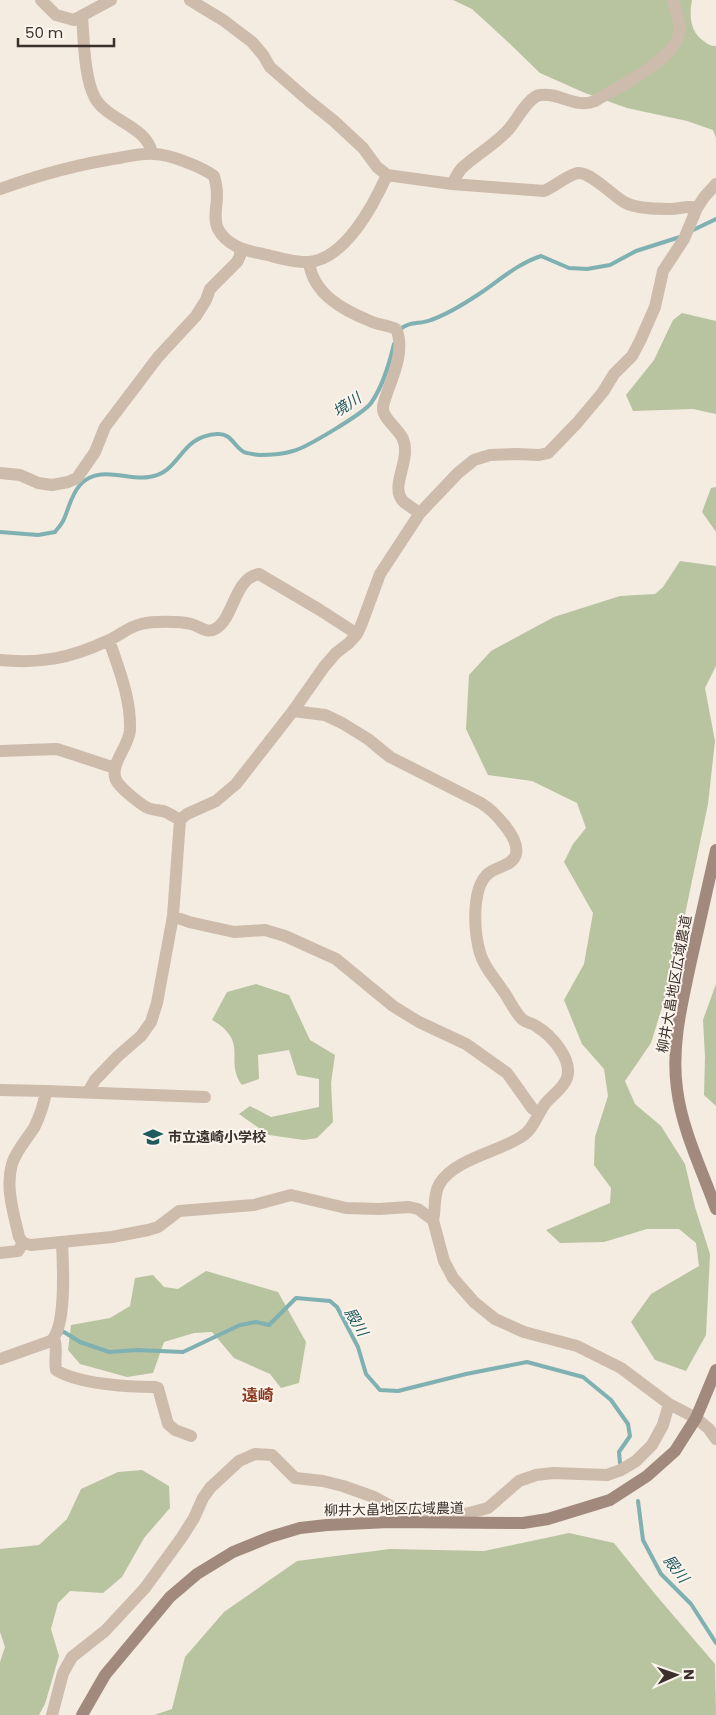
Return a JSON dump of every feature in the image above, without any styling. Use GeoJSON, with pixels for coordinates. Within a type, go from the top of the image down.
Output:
{"type":"FeatureCollection","features":[{"type":"Feature","properties":{"kind":"street"},"geometry":{"type":"LineString","coordinates":[[41,0],[56,15],[74,20],[112,0]]}},
{"type":"Feature","properties":{"kind":"street"},"geometry":{"type":"LineString","coordinates":[[190,0],[223,20],[252,42],[270,67],[334,121],[363,148],[377,167],[387,174],[452,184],[544,191],[575,174],[581,173],[591,178],[625,203],[672,209],[691,206],[697,208]]}},
{"type":"Feature","properties":{"kind":"street"},"geometry":{"type":"LineString","coordinates":[[452,184],[461,169],[497,141],[537,95],[551,94],[571,102],[587,104],[663,59],[675,46],[679,34],[679,20],[673,0]]}},
{"type":"Feature","properties":{"kind":"street"},"geometry":{"type":"LineString","coordinates":[[82,17],[85,57],[91,88],[95,98],[101,107],[114,118],[135,129],[150,147],[152,153]]}},
{"type":"Feature","properties":{"kind":"street"},"geometry":{"type":"LineString","coordinates":[[0,189],[53,172],[94,162],[152,153],[160,154],[205,169],[214,176],[217,186],[216,219],[218,229],[226,240],[240,248],[308,262],[322,258],[344,245],[353,235],[387,174]]}},
{"type":"Feature","properties":{"kind":"street"},"geometry":{"type":"LineString","coordinates":[[88,1092],[95,1080],[141,1036],[151,1022],[157,1003],[173,916],[180,820],[188,814],[216,801],[236,784],[294,711],[324,667],[357,634],[380,574],[420,513],[458,472],[474,460],[490,456],[539,455],[548,453],[577,423],[603,392],[614,374],[632,356],[655,307],[663,270],[684,239],[697,208],[716,184]]}},
{"type":"Feature","properties":{"kind":"street"},"geometry":{"type":"LineString","coordinates":[[0,473],[20,474],[38,483],[52,485],[77,478],[95,452],[105,427],[158,357],[196,316],[206,300],[210,289],[237,262],[240,256],[240,248]]}},
{"type":"Feature","properties":{"kind":"street"},"geometry":{"type":"LineString","coordinates":[[308,262],[310,271],[322,292],[334,303],[371,322],[396,329],[399,336],[395,370],[383,408],[384,415],[403,438],[406,449],[398,492],[403,501],[420,513]]}},
{"type":"Feature","properties":{"kind":"street"},"geometry":{"type":"LineString","coordinates":[[0,660],[16,662],[54,660],[70,656],[109,640],[129,628],[142,623],[191,624],[205,631],[213,630],[220,626],[244,584],[252,575],[259,574],[357,634]]}},
{"type":"Feature","properties":{"kind":"street"},"geometry":{"type":"LineString","coordinates":[[109,640],[128,696],[130,708],[128,742],[115,768],[116,780],[123,789],[148,808],[166,812],[180,820]]}},
{"type":"Feature","properties":{"kind":"street"},"geometry":{"type":"LineString","coordinates":[[294,711],[325,715],[342,723],[368,739],[390,757],[491,809],[515,842],[516,854],[511,863],[490,872],[483,881],[474,908],[479,951],[486,968],[502,988],[516,1011],[524,1021],[536,1025],[553,1042],[563,1054],[568,1067],[566,1079],[538,1114],[530,1131],[521,1138],[462,1165],[449,1173],[440,1182],[436,1192],[433,1220],[444,1262],[453,1278],[474,1302],[495,1319],[524,1332],[577,1346],[621,1368],[669,1404],[696,1418],[716,1439]]}},
{"type":"Feature","properties":{"kind":"street"},"geometry":{"type":"LineString","coordinates":[[0,751],[15,752],[46,748],[57,749],[115,768]]}},
{"type":"Feature","properties":{"kind":"street","name":"柳井大畠地区広域農道"},"geometry":{"type":"LineString","coordinates":[[716,850],[686,984],[674,1059],[677,1091],[684,1122],[716,1209]]}},
{"type":"Feature","properties":{"kind":"street"},"geometry":{"type":"LineString","coordinates":[[173,916],[189,922],[228,931],[265,930],[285,936],[336,959],[393,1006],[419,1022],[466,1044],[507,1072],[538,1114]]}},
{"type":"Feature","properties":{"kind":"street"},"geometry":{"type":"LineString","coordinates":[[0,1090],[205,1097]]}},
{"type":"Feature","properties":{"kind":"street"},"geometry":{"type":"LineString","coordinates":[[46,1091],[44,1107],[18,1151],[12,1164],[9,1181],[19,1237],[24,1243],[31,1246],[148,1230],[158,1227],[179,1211],[254,1206],[291,1195],[346,1208],[379,1209],[409,1207],[418,1209],[433,1220]]}},
{"type":"Feature","properties":{"kind":"street"},"geometry":{"type":"LineString","coordinates":[[0,1252],[18,1251],[24,1243]]}},
{"type":"Feature","properties":{"kind":"street"},"geometry":{"type":"LineString","coordinates":[[0,1359],[50,1341],[58,1331],[64,1271],[62,1243]]}},
{"type":"Feature","properties":{"kind":"street"},"geometry":{"type":"LineString","coordinates":[[54,1338],[57,1345],[56,1370],[77,1378],[135,1387],[158,1388],[168,1424],[175,1430],[191,1436]]}},
{"type":"Feature","properties":{"kind":"street","name":"柳井大畠地区広域農道"},"geometry":{"type":"LineString","coordinates":[[82,1715],[105,1674],[170,1596],[197,1574],[233,1552],[270,1537],[300,1528],[389,1522],[523,1523],[548,1519],[610,1500],[647,1476],[675,1450],[696,1418],[716,1370]]}},
{"type":"Feature","properties":{"kind":"street"},"geometry":{"type":"LineString","coordinates":[[52,1715],[63,1673],[72,1657],[105,1631],[145,1588],[182,1537],[207,1493],[239,1461],[255,1454],[272,1455],[295,1478],[323,1480],[343,1486],[374,1497],[402,1512],[466,1514],[488,1508],[519,1480],[536,1475],[554,1473],[607,1474],[622,1470],[636,1461],[652,1446],[663,1425],[669,1404]]}},
{"type":"Feature","properties":{"kind":"green space"},"geometry":{"type":"Polygon","coordinates":[[[453,0],[692,0],[691,18],[696,34],[710,45],[716,46],[716,138],[713,130],[687,121],[627,108],[585,93],[540,73],[472,9],[453,0]]]}},
{"type":"Feature","properties":{"kind":"green space"},"geometry":{"type":"Polygon","coordinates":[[[682,313],[716,321],[716,414],[693,409],[633,411],[626,395],[654,360],[673,320],[682,313]]]}},
{"type":"Feature","properties":{"kind":"green space"},"geometry":{"type":"Polygon","coordinates":[[[716,487],[716,532],[702,512],[711,488],[716,487]]]}},
{"type":"Feature","properties":{"kind":"green space"},"geometry":{"type":"Polygon","coordinates":[[[680,561],[716,566],[716,666],[705,688],[715,741],[708,804],[673,972],[651,1043],[625,1081],[635,1104],[661,1126],[685,1164],[695,1207],[710,1254],[706,1335],[686,1371],[655,1360],[631,1322],[651,1294],[699,1266],[696,1243],[679,1229],[647,1229],[604,1242],[560,1243],[546,1230],[610,1203],[611,1188],[594,1165],[595,1137],[608,1096],[604,1069],[582,1044],[564,1000],[584,964],[593,913],[564,862],[573,844],[586,828],[577,803],[532,781],[488,775],[466,729],[469,675],[491,651],[554,617],[620,596],[655,594],[663,587],[680,561]]]}},
{"type":"Feature","properties":{"kind":"green space"},"geometry":{"type":"Polygon","coordinates":[[[256,984],[289,995],[310,1040],[335,1055],[331,1083],[333,1122],[317,1138],[304,1140],[269,1135],[239,1114],[250,1106],[271,1117],[319,1107],[319,1079],[297,1075],[289,1050],[258,1055],[259,1079],[242,1085],[237,1076],[233,1044],[230,1036],[212,1020],[227,992],[256,984]]]}},
{"type":"Feature","properties":{"kind":"green space"},"geometry":{"type":"Polygon","coordinates":[[[716,984],[716,1106],[704,1095],[705,1057],[703,1020],[716,984]]]}},
{"type":"Feature","properties":{"kind":"green space"},"geometry":{"type":"Polygon","coordinates":[[[206,1271],[278,1292],[306,1342],[299,1383],[281,1388],[270,1374],[234,1358],[212,1332],[194,1333],[164,1342],[153,1373],[127,1377],[80,1364],[68,1350],[71,1325],[110,1318],[130,1306],[135,1278],[153,1275],[164,1287],[178,1289],[206,1271]]]}},
{"type":"Feature","properties":{"kind":"green space"},"geometry":{"type":"Polygon","coordinates":[[[142,1470],[169,1486],[170,1508],[144,1538],[122,1577],[103,1593],[70,1591],[58,1603],[51,1629],[59,1656],[45,1704],[39,1715],[0,1715],[0,1662],[5,1647],[0,1632],[0,1549],[39,1545],[67,1519],[81,1489],[118,1472],[142,1470]]]}},
{"type":"Feature","properties":{"kind":"green space"},"geometry":{"type":"Polygon","coordinates":[[[569,1533],[614,1543],[715,1664],[716,1715],[154,1715],[172,1709],[185,1657],[224,1612],[297,1561],[390,1549],[484,1551],[569,1533]]]}},
{"type":"Feature","properties":{"kind":"waterway","name":"境川"},"geometry":{"type":"LineString","coordinates":[[691,231],[716,219]]}},
{"type":"Feature","properties":{"kind":"waterway","name":"境川"},"geometry":{"type":"LineString","coordinates":[[399,330],[407,325],[437,318],[449,312],[516,268],[541,256],[569,268],[587,269],[610,265],[636,251],[680,237]]}},
{"type":"Feature","properties":{"kind":"waterway","name":"境川"},"geometry":{"type":"LineString","coordinates":[[0,532],[38,535],[55,532],[63,521],[74,493],[88,479],[96,475],[105,474],[141,478],[160,474],[168,469],[187,447],[204,436],[222,434],[244,452],[259,455],[285,453],[300,448],[347,422],[371,403],[385,375],[394,344]]}},
{"type":"Feature","properties":{"kind":"waterway","name":"殿川"},"geometry":{"type":"LineString","coordinates":[[58,1333],[64,1332],[80,1342],[109,1352],[137,1350],[183,1352],[240,1325],[256,1322],[269,1325],[296,1298],[330,1301],[337,1307],[358,1347],[366,1374],[380,1390],[398,1391],[466,1374],[527,1362],[583,1377],[611,1400],[628,1424],[630,1436],[619,1452],[620,1463]]}},
{"type":"Feature","properties":{"kind":"waterway","name":"殿川"},"geometry":{"type":"LineString","coordinates":[[638,1501],[643,1540],[661,1574],[691,1604],[716,1643]]}},
{"type":"Feature","properties":{"kind":"place","name":"市立遠崎小学校"},"geometry":{"type":"Point","coordinates":[153,1137]}},
{"type":"Feature","properties":{"kind":"district","name":"遠崎"},"geometry":{"type":"Point","coordinates":[258,1395]}}]}
